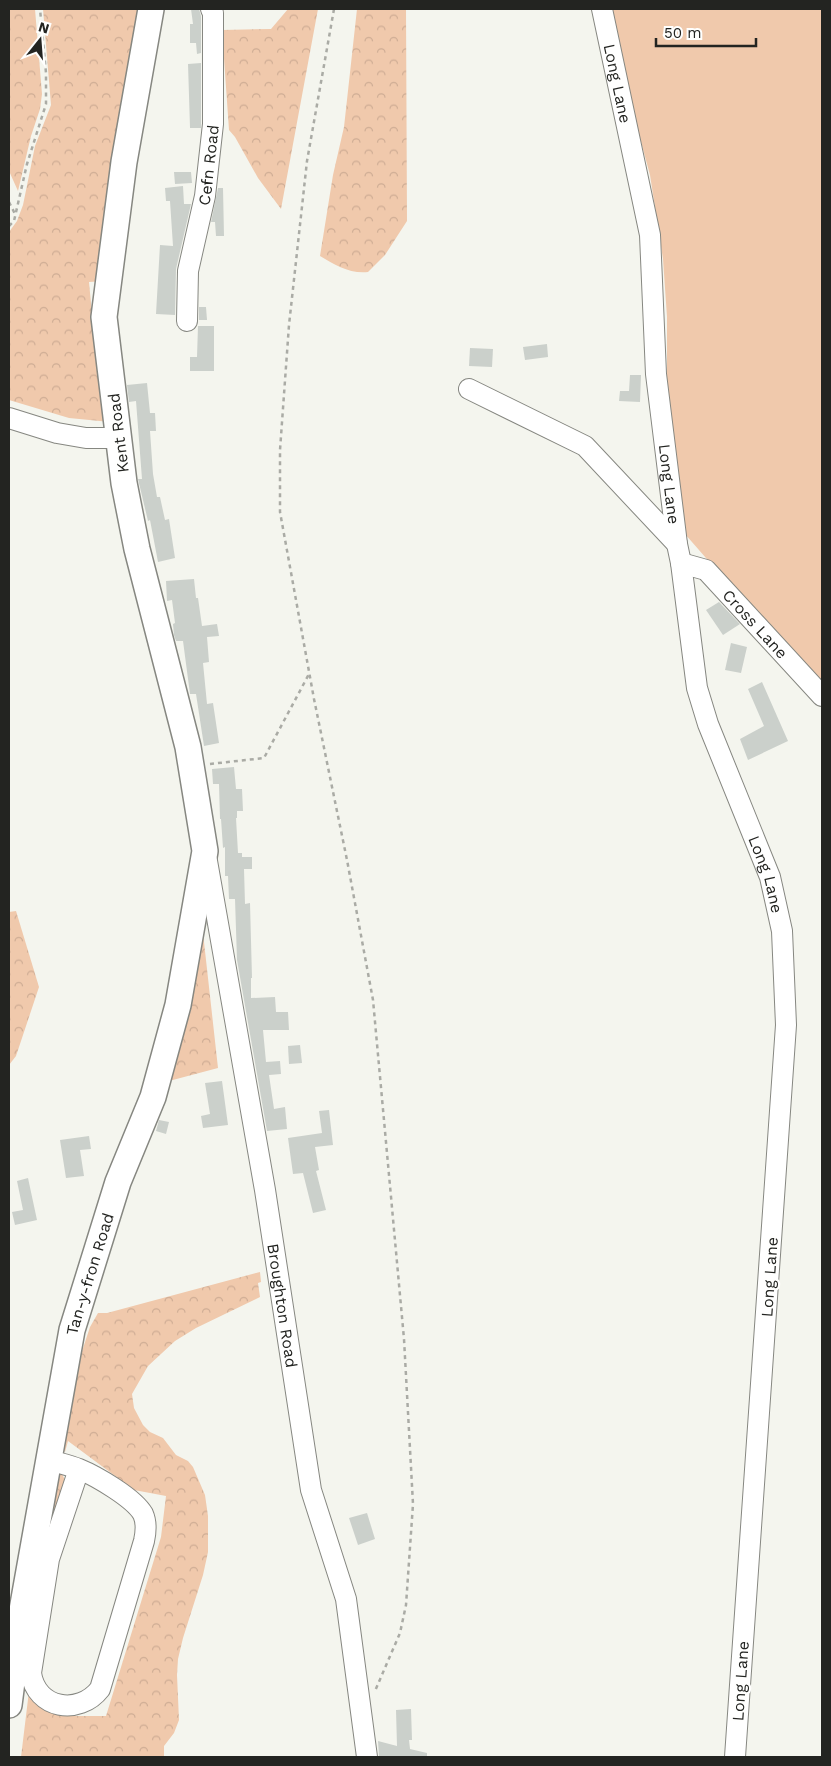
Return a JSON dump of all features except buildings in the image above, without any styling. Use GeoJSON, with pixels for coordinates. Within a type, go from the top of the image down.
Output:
{"type":"FeatureCollection","features":[{"type":"Feature","properties":{"kind":"main road","name":"Kent Road"},"geometry":{"type":"LineString","coordinates":[[151,9],[124,162],[104,317],[124,483],[137,549],[188,747],[205,851]]}},
{"type":"Feature","properties":{"kind":"main road","name":"Tan-y-fron Road"},"geometry":{"type":"LineString","coordinates":[[9,1705],[19,1627],[72,1330],[118,1182],[153,1097],[178,1005],[205,851]]}},
{"type":"Feature","properties":{"kind":"street","name":"Cefn Road"},"geometry":{"type":"LineString","coordinates":[[187,321],[188,271],[204,196],[213,124],[213,13],[211,9]]}},
{"type":"Feature","properties":{"kind":"street","name":"Long Lane"},"geometry":{"type":"LineString","coordinates":[[602,9],[650,235],[656,374],[697,688],[708,724],[770,877],[782,931],[786,1025],[735,1757]]}},
{"type":"Feature","properties":{"kind":"street"},"geometry":{"type":"LineString","coordinates":[[469,389],[584,446],[679,553]]}},
{"type":"Feature","properties":{"kind":"street"},"geometry":{"type":"LineString","coordinates":[[9,418],[57,433],[86,438],[118,438]]}},
{"type":"Feature","properties":{"kind":"street","name":"Cross Lane"},"geometry":{"type":"LineString","coordinates":[[679,553],[706,570],[822,696]]}},
{"type":"Feature","properties":{"kind":"street","name":"Broughton Road"},"geometry":{"type":"LineString","coordinates":[[205,851],[266,1190],[311,1490],[346,1599],[367,1757]]}},
{"type":"Feature","properties":{"kind":"street"},"geometry":{"type":"LineString","coordinates":[[49,1460],[78,1469],[113,1489],[135,1504],[145,1520],[146,1532],[100,1689],[94,1696],[83,1703],[73,1706],[50,1701],[34,1686],[31,1673],[49,1559],[78,1469]]}},
{"type":"Feature","properties":{"kind":"path"},"geometry":{"type":"LineString","coordinates":[[9,226],[14,221],[27,164],[46,104],[46,73],[40,9]]}},
{"type":"Feature","properties":{"kind":"path"},"geometry":{"type":"LineString","coordinates":[[334,9],[307,161],[289,326],[280,450],[280,512],[309,673],[373,1000],[405,1349],[414,1504],[406,1605],[400,1633],[374,1696]]}},
{"type":"Feature","properties":{"kind":"path"},"geometry":{"type":"LineString","coordinates":[[9,202],[15,215]]}},
{"type":"Feature","properties":{"kind":"path"},"geometry":{"type":"LineString","coordinates":[[191,767],[264,758],[309,673]]}},
{"type":"Feature","properties":{"kind":"green space"},"geometry":{"type":"Polygon","coordinates":[[[9,9],[35,9],[42,94],[40,109],[31,136],[18,191],[9,171],[9,9]]]}},
{"type":"Feature","properties":{"kind":"green space"},"geometry":{"type":"Polygon","coordinates":[[[43,9],[141,9],[104,281],[89,282],[92,314],[110,422],[69,418],[9,400],[9,232],[17,221],[23,205],[35,146],[51,105],[43,9]]]}},
{"type":"Feature","properties":{"kind":"green space"},"geometry":{"type":"Polygon","coordinates":[[[288,9],[318,9],[281,209],[258,178],[235,137],[229,130],[222,30],[271,29],[288,9]]]}},
{"type":"Feature","properties":{"kind":"green space"},"geometry":{"type":"Polygon","coordinates":[[[357,9],[406,9],[407,221],[385,255],[368,272],[355,272],[343,268],[320,256],[333,175],[344,127],[357,9]]]}},
{"type":"Feature","properties":{"kind":"green space"},"geometry":{"type":"Polygon","coordinates":[[[610,9],[822,9],[822,691],[685,534],[667,404],[667,317],[663,259],[650,175],[624,79],[610,9]]]}},
{"type":"Feature","properties":{"kind":"green space"},"geometry":{"type":"Polygon","coordinates":[[[16,911],[39,987],[16,1056],[9,1065],[9,912],[16,911]]]}},
{"type":"Feature","properties":{"kind":"green space"},"geometry":{"type":"Polygon","coordinates":[[[201,915],[218,1068],[169,1081],[177,1057],[201,915]]]}},
{"type":"Feature","properties":{"kind":"green space"},"geometry":{"type":"Polygon","coordinates":[[[260,1272],[261,1282],[258,1283],[260,1297],[196,1328],[175,1341],[148,1366],[132,1394],[134,1408],[143,1425],[150,1432],[163,1438],[176,1455],[188,1461],[193,1467],[205,1495],[208,1516],[208,1552],[178,1659],[179,1720],[174,1733],[164,1746],[164,1757],[21,1757],[29,1691],[55,1714],[106,1716],[161,1537],[166,1496],[134,1490],[68,1441],[65,1452],[59,1444],[64,1406],[90,1327],[98,1313],[107,1313],[260,1272]]]}},
{"type":"Feature","properties":{"kind":"green space"},"geometry":{"type":"Polygon","coordinates":[[[56,1470],[61,1472],[67,1484],[46,1553],[56,1470]]]}}]}
